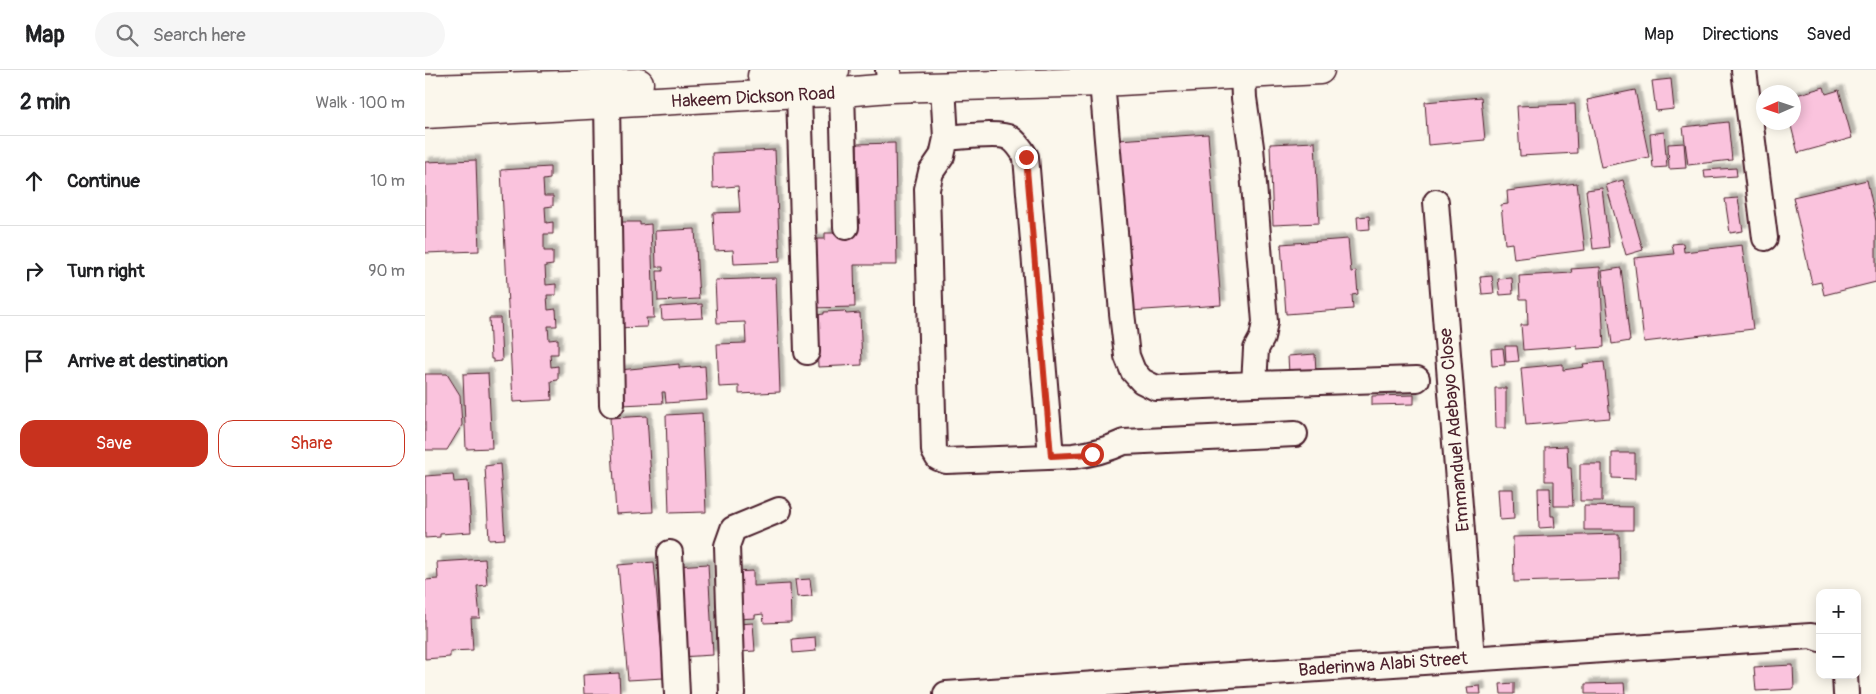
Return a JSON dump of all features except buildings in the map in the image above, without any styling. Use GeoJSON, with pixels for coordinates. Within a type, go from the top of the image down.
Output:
{"type":"FeatureCollection","features":[{"type":"Feature","properties":{"kind":"main road","name":"Hakeem Dickson Road"},"geometry":{"type":"LineString","coordinates":[[425,89],[512,78],[605,85],[787,75],[839,81],[889,79],[943,86],[1102,82],[1320,70]]}},
{"type":"Feature","properties":{"kind":"main road","name":"Hakeem Dickson Road"},"geometry":{"type":"LineString","coordinates":[[425,114],[799,93],[839,81]]}},
{"type":"Feature","properties":{"kind":"street"},"geometry":{"type":"LineString","coordinates":[[1744,70],[1765,238]]}},
{"type":"Feature","properties":{"kind":"street"},"geometry":{"type":"LineString","coordinates":[[1243,74],[1244,98],[1251,147],[1265,322],[1262,338],[1256,349],[1254,384]]}},
{"type":"Feature","properties":{"kind":"street"},"geometry":{"type":"LineString","coordinates":[[839,81],[846,227]]}},
{"type":"Feature","properties":{"kind":"street"},"geometry":{"type":"LineString","coordinates":[[1102,82],[1127,356],[1133,371],[1142,381],[1156,388],[1417,378]]}},
{"type":"Feature","properties":{"kind":"street"},"geometry":{"type":"LineString","coordinates":[[943,86],[945,138],[942,156],[931,172],[927,189],[934,451],[938,458],[946,461],[1092,454],[1109,450],[1124,442],[1295,434]]}},
{"type":"Feature","properties":{"kind":"street"},"geometry":{"type":"LineString","coordinates":[[799,93],[807,352]]}},
{"type":"Feature","properties":{"kind":"street"},"geometry":{"type":"LineString","coordinates":[[607,104],[612,404]]}},
{"type":"Feature","properties":{"kind":"street"},"geometry":{"type":"LineString","coordinates":[[945,138],[1001,135],[1010,138],[1018,145],[1026,157],[1051,456]]}},
{"type":"Feature","properties":{"kind":"street","name":"Emmanduel Adebayo Close"},"geometry":{"type":"LineString","coordinates":[[1436,202],[1472,658]]}},
{"type":"Feature","properties":{"kind":"street"},"geometry":{"type":"LineString","coordinates":[[732,694],[726,564],[727,546],[733,530],[779,510]]}},
{"type":"Feature","properties":{"kind":"street"},"geometry":{"type":"LineString","coordinates":[[670,553],[677,694]]}},
{"type":"Feature","properties":{"kind":"street","name":"Baderinwa Alabi Street"},"geometry":{"type":"LineString","coordinates":[[946,694],[1811,636],[1816,638]]}},
{"type":"Feature","properties":{"kind":"street"},"geometry":{"type":"LineString","coordinates":[[1845,679],[1846,694]]}},
{"type":"Feature","properties":{"kind":"route"},"geometry":{"type":"LineString","coordinates":[[1026,157],[1051,456],[1092,454]]}}]}
